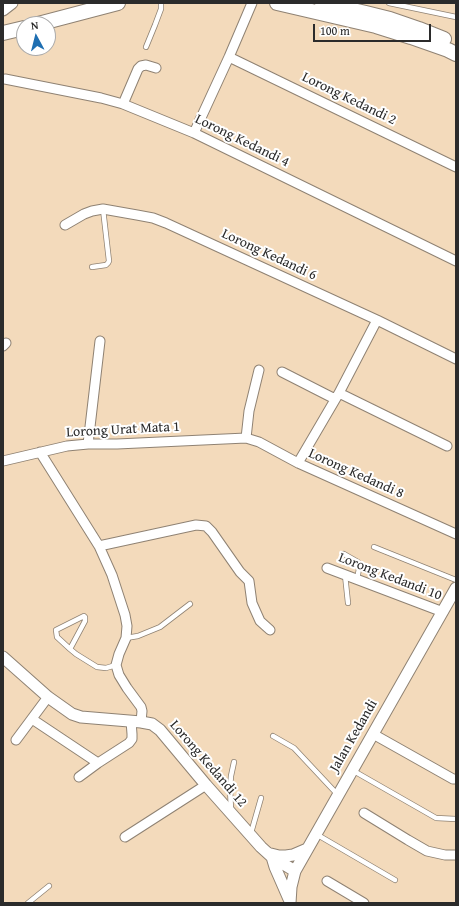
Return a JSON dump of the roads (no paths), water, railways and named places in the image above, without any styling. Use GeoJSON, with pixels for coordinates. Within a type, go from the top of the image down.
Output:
{"type":"FeatureCollection","features":[{"type":"Feature","properties":{"kind":"main road"},"geometry":{"type":"LineString","coordinates":[[56,19],[118,3]]}},
{"type":"Feature","properties":{"kind":"main road"},"geometry":{"type":"LineString","coordinates":[[277,3],[376,26],[456,54]]}},
{"type":"Feature","properties":{"kind":"main road"},"geometry":{"type":"LineString","coordinates":[[322,3],[345,6],[390,19],[456,44]]}},
{"type":"Feature","properties":{"kind":"main road"},"geometry":{"type":"LineString","coordinates":[[3,33],[16,30]]}},
{"type":"Feature","properties":{"kind":"street"},"geometry":{"type":"LineString","coordinates":[[3,10],[12,3]]}},
{"type":"Feature","properties":{"kind":"street"},"geometry":{"type":"LineString","coordinates":[[194,133],[252,3]]}},
{"type":"Feature","properties":{"kind":"street","name":"Lorong Kedandi 2"},"geometry":{"type":"LineString","coordinates":[[229,57],[456,167]]}},
{"type":"Feature","properties":{"kind":"street"},"geometry":{"type":"LineString","coordinates":[[123,104],[138,69],[141,66],[146,65],[156,68]]}},
{"type":"Feature","properties":{"kind":"street","name":"Lorong Kedandi 4"},"geometry":{"type":"LineString","coordinates":[[4,79],[101,98],[123,104],[194,133],[456,261]]}},
{"type":"Feature","properties":{"kind":"street","name":"Lorong Kedandi 6"},"geometry":{"type":"LineString","coordinates":[[65,225],[84,214],[103,209],[166,222],[377,320],[456,359]]}},
{"type":"Feature","properties":{"kind":"street"},"geometry":{"type":"LineString","coordinates":[[298,463],[337,396],[377,320]]}},
{"type":"Feature","properties":{"kind":"street"},"geometry":{"type":"LineString","coordinates":[[88,444],[100,341]]}},
{"type":"Feature","properties":{"kind":"street"},"geometry":{"type":"LineString","coordinates":[[246,438],[249,411],[259,370]]}},
{"type":"Feature","properties":{"kind":"street"},"geometry":{"type":"LineString","coordinates":[[282,372],[447,446]]}},
{"type":"Feature","properties":{"kind":"street","name":"Lorong Urat Mata 1"},"geometry":{"type":"LineString","coordinates":[[3,461],[67,446],[88,444],[246,438]]}},
{"type":"Feature","properties":{"kind":"street","name":"Lorong Kedandi 8"},"geometry":{"type":"LineString","coordinates":[[246,438],[259,442],[298,463],[456,534]]}},
{"type":"Feature","properties":{"kind":"street"},"geometry":{"type":"LineString","coordinates":[[40,452],[99,546],[112,575],[127,626],[126,638],[116,665],[119,675],[141,707],[142,711],[136,721],[132,739],[129,743],[98,763],[79,778]]}},
{"type":"Feature","properties":{"kind":"street"},"geometry":{"type":"LineString","coordinates":[[99,546],[196,525],[206,526],[212,532],[240,572],[248,580],[252,604],[260,621],[270,630]]}},
{"type":"Feature","properties":{"kind":"street","name":"Lorong Kedandi 10"},"geometry":{"type":"LineString","coordinates":[[327,568],[443,612]]}},
{"type":"Feature","properties":{"kind":"street","name":"Jalan Kedandi"},"geometry":{"type":"LineString","coordinates":[[290,901],[291,887],[295,871],[456,588]]}},
{"type":"Feature","properties":{"kind":"street","name":"Lorong Kedandi 12"},"geometry":{"type":"LineString","coordinates":[[3,657],[48,697],[72,714],[81,717],[136,721],[152,724],[160,730],[231,814],[268,854],[295,871]]}},
{"type":"Feature","properties":{"kind":"street"},"geometry":{"type":"LineString","coordinates":[[16,740],[48,697]]}},
{"type":"Feature","properties":{"kind":"street"},"geometry":{"type":"LineString","coordinates":[[32,719],[98,763]]}},
{"type":"Feature","properties":{"kind":"street"},"geometry":{"type":"LineString","coordinates":[[373,734],[453,779],[456,779]]}},
{"type":"Feature","properties":{"kind":"street"},"geometry":{"type":"LineString","coordinates":[[125,836],[206,785]]}},
{"type":"Feature","properties":{"kind":"street"},"geometry":{"type":"LineString","coordinates":[[364,813],[427,850],[445,855],[456,855]]}},
{"type":"Feature","properties":{"kind":"street"},"geometry":{"type":"LineString","coordinates":[[268,854],[279,856],[293,854],[307,849]]}},
{"type":"Feature","properties":{"kind":"street"},"geometry":{"type":"LineString","coordinates":[[268,854],[290,901]]}},
{"type":"Feature","properties":{"kind":"street"},"geometry":{"type":"LineString","coordinates":[[327,881],[364,903]]}},
{"type":"Feature","properties":{"kind":"lane"},"geometry":{"type":"LineString","coordinates":[[146,47],[155,25],[161,3]]}},
{"type":"Feature","properties":{"kind":"lane"},"geometry":{"type":"LineString","coordinates":[[389,3],[456,17]]}},
{"type":"Feature","properties":{"kind":"lane"},"geometry":{"type":"LineString","coordinates":[[92,267],[106,265],[109,261],[103,209]]}},
{"type":"Feature","properties":{"kind":"lane"},"geometry":{"type":"LineString","coordinates":[[374,547],[456,580]]}},
{"type":"Feature","properties":{"kind":"lane"},"geometry":{"type":"LineString","coordinates":[[344,554],[358,562],[359,569],[357,579]]}},
{"type":"Feature","properties":{"kind":"lane"},"geometry":{"type":"LineString","coordinates":[[344,574],[348,603]]}},
{"type":"Feature","properties":{"kind":"lane"},"geometry":{"type":"LineString","coordinates":[[126,638],[138,636],[160,627],[190,604]]}},
{"type":"Feature","properties":{"kind":"lane"},"geometry":{"type":"LineString","coordinates":[[70,649],[86,621],[85,617],[82,617],[56,630],[57,637],[70,649],[76,654],[96,667],[106,668],[116,665]]}},
{"type":"Feature","properties":{"kind":"lane"},"geometry":{"type":"LineString","coordinates":[[273,736],[294,748],[338,795]]}},
{"type":"Feature","properties":{"kind":"lane"},"geometry":{"type":"LineString","coordinates":[[231,814],[230,788],[234,762]]}},
{"type":"Feature","properties":{"kind":"lane"},"geometry":{"type":"LineString","coordinates":[[352,770],[436,818],[456,819]]}},
{"type":"Feature","properties":{"kind":"lane"},"geometry":{"type":"LineString","coordinates":[[250,835],[261,798]]}},
{"type":"Feature","properties":{"kind":"lane"},"geometry":{"type":"LineString","coordinates":[[316,834],[395,880]]}},
{"type":"Feature","properties":{"kind":"lane"},"geometry":{"type":"LineString","coordinates":[[28,903],[49,886]]}}]}
